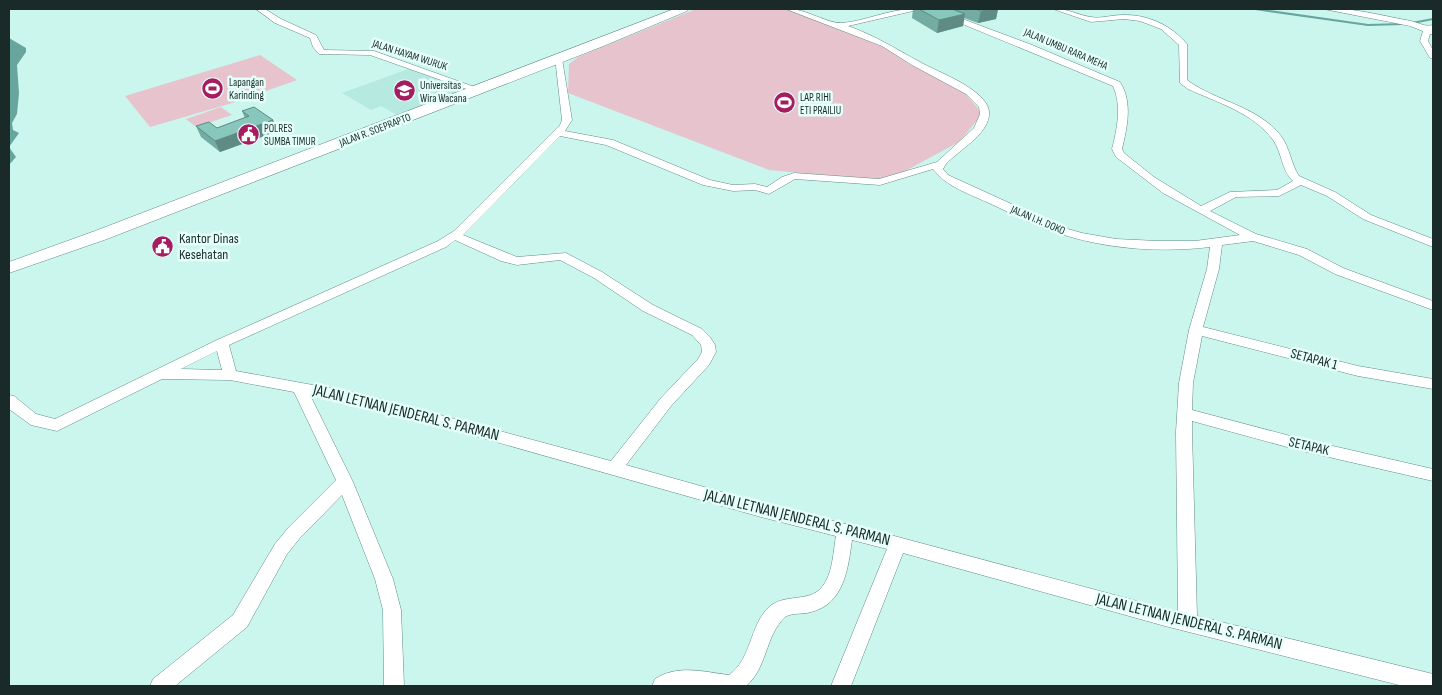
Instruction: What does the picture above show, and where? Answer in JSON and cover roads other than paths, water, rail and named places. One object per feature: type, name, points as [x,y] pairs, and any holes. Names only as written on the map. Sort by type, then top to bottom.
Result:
[{"type":"highway","name":"JALAN R. SOEPRAPTO","points":[[9,268],[110,232],[683,9]]},
{"type":"street","name":"JALAN HAYAM WURUK","points":[[260,9],[278,22],[313,37],[316,48],[322,52],[371,53],[478,90]]},
{"type":"street","points":[[559,133],[609,142],[707,183],[733,188],[755,187],[768,191],[794,176],[880,182],[940,164],[960,147],[982,123],[985,110],[981,104],[952,80],[914,63],[879,42],[790,9]]},
{"type":"street","points":[[837,26],[910,9]]},
{"type":"street","name":"JALAN UMBU RARA MEHA","points":[[930,9],[1029,47],[1116,84],[1120,88],[1122,116],[1122,134],[1117,148],[1120,155],[1141,173],[1201,211],[1254,237]]},
{"type":"street","points":[[1057,9],[1088,20],[1131,17],[1164,27],[1183,44],[1183,81],[1191,87],[1262,123],[1277,138],[1292,174],[1300,181],[1331,194],[1380,223],[1433,243]]},
{"type":"street","points":[[1328,9],[1398,21],[1431,29],[1424,41],[1433,56]]},
{"type":"street","points":[[9,400],[34,422],[58,425],[222,343],[434,248],[455,236],[559,133],[567,120],[558,59]]},
{"type":"street","name":"JALAN I.H. DOKO","points":[[940,164],[939,173],[944,177],[1060,230],[1116,243],[1167,245],[1254,237],[1303,252],[1339,271],[1433,306]]},
{"type":"street","points":[[1201,211],[1234,194],[1279,193],[1300,181]]},
{"type":"street","points":[[455,236],[505,258],[517,261],[562,256],[598,276],[648,308],[697,332],[705,340],[709,352],[704,362],[666,402],[615,468]]},
{"type":"street","points":[[1188,623],[1186,383],[1196,330],[1213,269],[1216,242]]},
{"type":"street","name":"SETAPAK 1","points":[[1196,330],[1358,371],[1433,384]]},
{"type":"street","points":[[222,343],[230,375]]},
{"type":"street","name":"JALAN LETNAN JENDERAL S. PARMAN","points":[[158,374],[230,375],[362,399],[846,532],[898,544],[1188,623],[1433,684]]},
{"type":"street","points":[[298,386],[345,482],[384,579],[392,610],[394,686]]},
{"type":"street","name":"SETAPAK","points":[[1185,414],[1298,444],[1433,475]]},
{"type":"street","points":[[160,686],[240,621],[249,608],[280,549],[345,482]]},
{"type":"street","points":[[662,686],[665,683],[680,679],[731,685],[742,678],[748,671],[765,629],[777,612],[792,605],[813,604],[826,596],[837,576],[846,532]]},
{"type":"street","points":[[841,686],[898,544]]},
{"type":"waterway","points":[[1255,9],[1368,25],[1403,24]]},
{"type":"waterway","points":[[1412,23],[1433,19]]},
{"type":"place","name":"Lapangan Karinding","points":[[213,88]]},
{"type":"place","name":"Universitas Wira Wacana","points":[[404,91]]},
{"type":"place","name":"LAP. RIHI ETI PRAILIU","points":[[784,103]]},
{"type":"place","name":"POLRES SUMBA TIMUR","points":[[248,134]]},
{"type":"place","name":"Kantor Dinas Kesehatan","points":[[163,246]]}]
